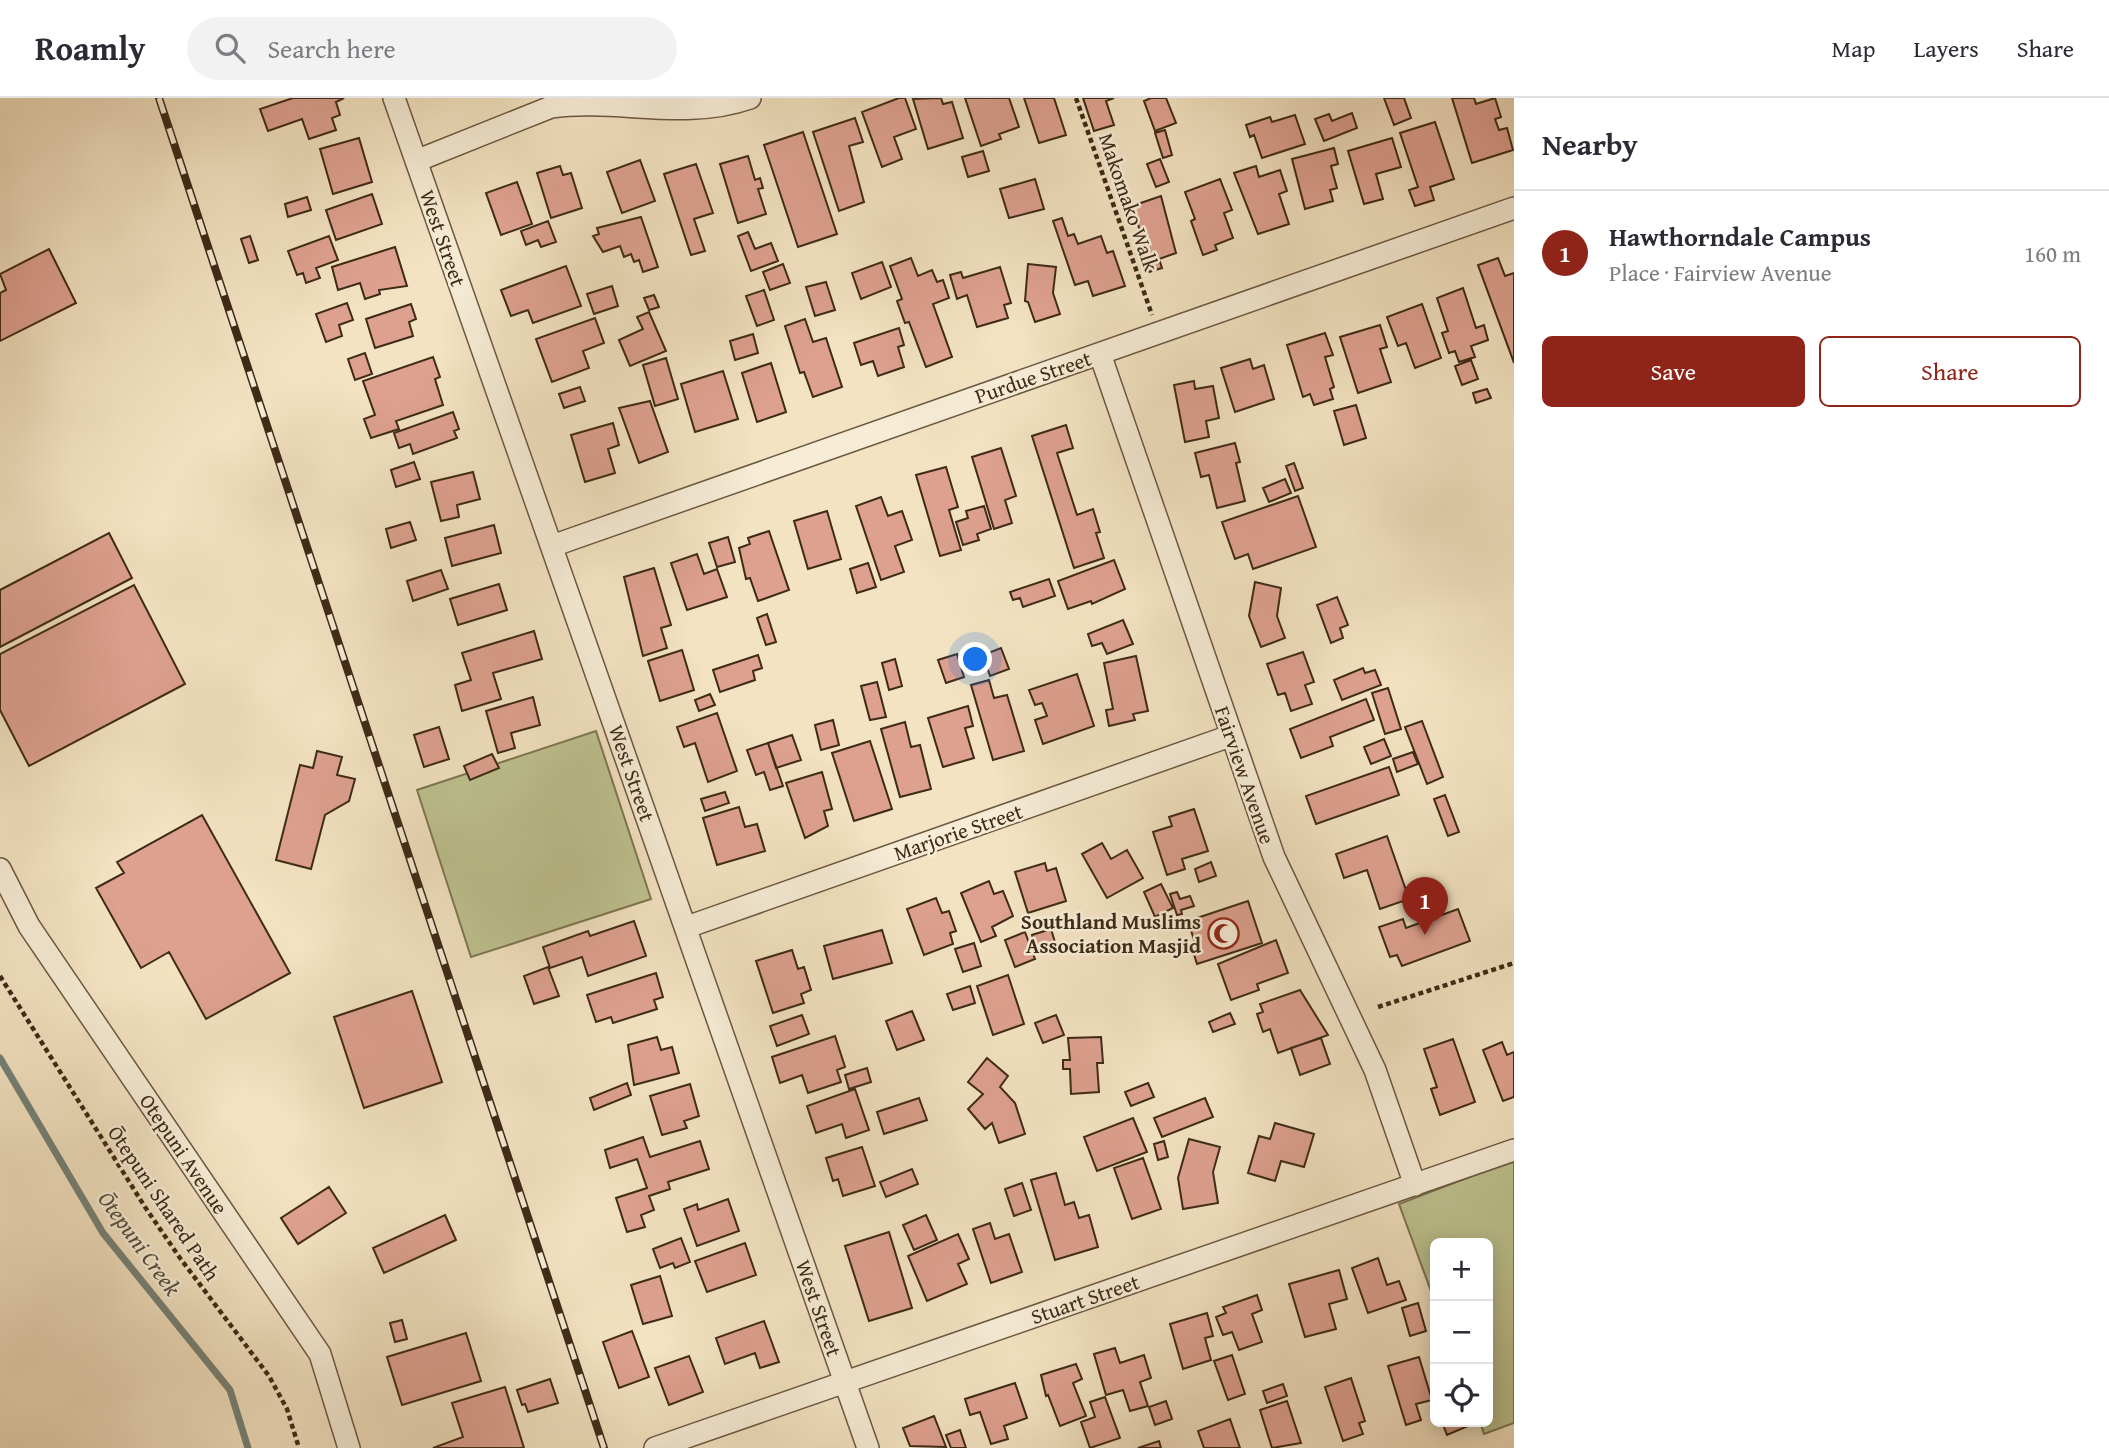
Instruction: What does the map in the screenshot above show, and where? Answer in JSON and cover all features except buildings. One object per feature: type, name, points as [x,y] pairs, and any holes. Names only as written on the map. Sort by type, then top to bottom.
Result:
[{"type":"street","name":"West Street","points":[[394,98],[868,1448]]},
{"type":"street","points":[[416,161],[551,107],[574,102],[697,109],[750,98]]},
{"type":"street","name":"Purdue Street","points":[[552,546],[1514,208]]},
{"type":"street","name":"Fairview Avenue","points":[[1100,354],[1274,857],[1375,1070],[1415,1185]]},
{"type":"street","name":"Marjorie Street","points":[[687,927],[1230,736]]},
{"type":"street","name":"Otepuni Avenue","points":[[0,869],[29,926],[320,1354],[349,1448]]},
{"type":"street","name":"Stuart Street","points":[[655,1448],[1514,1150]]},
{"type":"path","name":"Makomako Walk","points":[[1076,98],[1152,316]]},
{"type":"path","points":[[1378,1007],[1514,963]]},
{"type":"path","name":"Ōtepuni Shared Path","points":[[0,976],[152,1217],[269,1376],[286,1409],[299,1448]]},
{"type":"green space","points":[[596,731],[651,899],[471,957],[417,790]]},
{"type":"green space","points":[[1514,1160],[1514,1423],[1484,1434],[1482,1427],[1493,1427],[1493,1238],[1430,1238],[1430,1288],[1399,1204]]},
{"type":"waterway","name":"Ōtepuni Creek","points":[[0,1058],[103,1233],[230,1390],[248,1448]]},
{"type":"railway","points":[[159,98],[604,1448]]},
{"type":"place","name":"Southland Muslims Association Masjid","points":[[1224,933]]},
{"type":"place","name":"Hawthorndale Campus","points":[[1425,935]]}]
